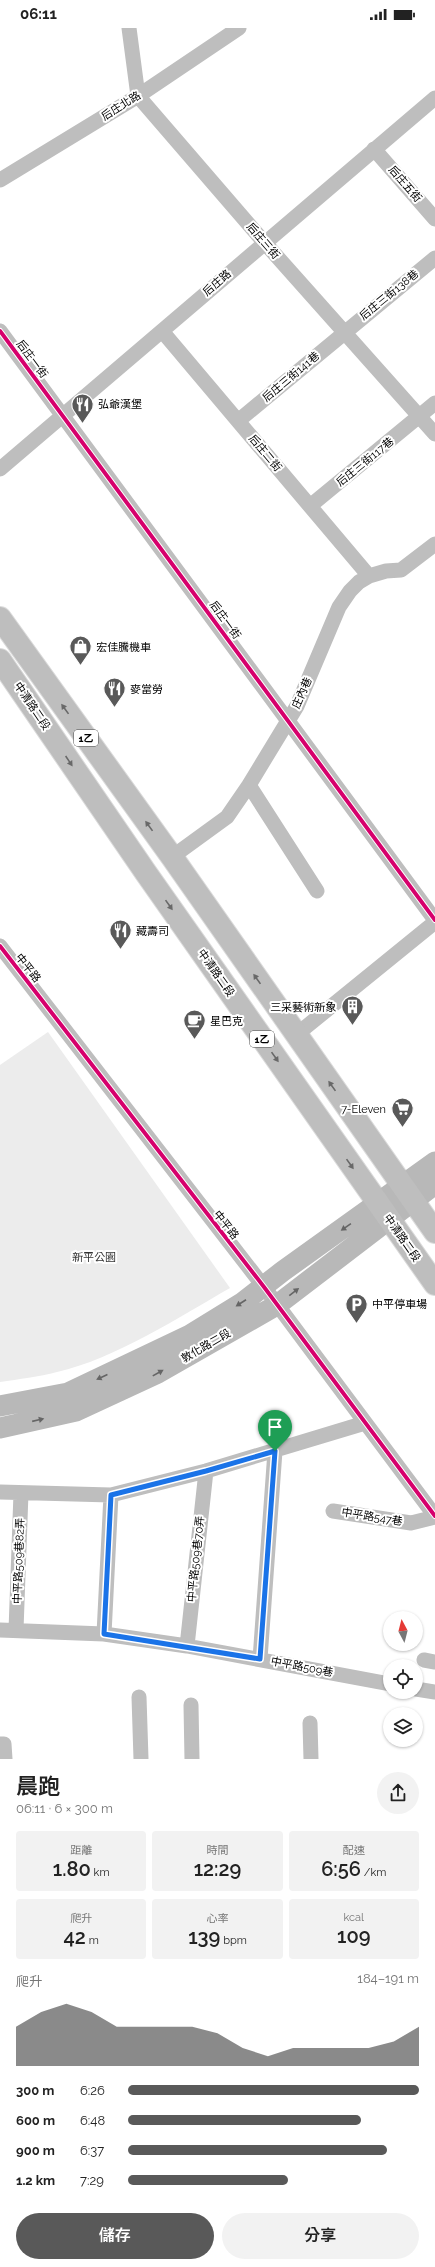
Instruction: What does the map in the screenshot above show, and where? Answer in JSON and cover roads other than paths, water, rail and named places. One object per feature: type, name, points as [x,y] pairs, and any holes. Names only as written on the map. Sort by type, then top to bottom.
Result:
[{"type":"main road","name":"1乙","points":[[0,618],[172,858],[435,1232]]},
{"type":"main road","name":"中清路二段","points":[[0,660],[146,873],[435,1284]]},
{"type":"street","points":[[129,28],[138,96]]},
{"type":"street","name":"后庄北路","points":[[0,180],[138,96],[239,28]]},
{"type":"street","name":"后庄三街","points":[[138,96],[264,242],[435,434]]},
{"type":"street","name":"后庄路","points":[[0,469],[64,416],[264,242],[435,98]]},
{"type":"street","name":"后庄五街","points":[[374,149],[435,219]]},
{"type":"street","name":"后庄三街138巷","points":[[344,333],[435,258]]},
{"type":"street","name":"后庄一街","points":[[0,331],[435,921]]},
{"type":"street","name":"后庄二街","points":[[162,331],[369,576]]},
{"type":"street","name":"后庄三街141巷","points":[[238,422],[344,333]]},
{"type":"street","name":"后庄三街117巷","points":[[310,506],[435,404]]},
{"type":"street","name":"庄內巷","points":[[172,858],[226,817],[249,785],[289,721],[322,650],[339,607],[354,586],[369,576],[386,571],[402,570],[435,544]]},
{"type":"street","points":[[249,785],[318,891]]},
{"type":"street","points":[[296,1035],[435,921]]},
{"type":"street","name":"中平路","points":[[0,946],[264,1287],[435,1517]]},
{"type":"street","points":[[384,1211],[408,1193],[435,1162]]},
{"type":"street","points":[[408,1193],[435,1184]]},
{"type":"street","name":"敦化路二段","points":[[0,1406],[68,1393],[190,1335],[384,1211]]},
{"type":"street","name":"敦化路二段","points":[[0,1428],[76,1411],[135,1385],[277,1305],[384,1211]]},
{"type":"street","points":[[0,1492],[111,1495],[206,1471],[365,1423]]},
{"type":"street","points":[[260,1659],[275,1451]]},
{"type":"street","name":"中平路509巷70弄","points":[[187,1646],[206,1471]]},
{"type":"street","name":"中平路509巷82弄","points":[[16,1630],[21,1493]]},
{"type":"street","points":[[104,1634],[111,1495]]},
{"type":"street","name":"中平路547巷","points":[[333,1511],[411,1523],[435,1517]]},
{"type":"street","name":"中平路509巷","points":[[0,1630],[104,1634],[187,1646],[383,1683]]},
{"type":"street","points":[[423,1690],[435,1692]]},
{"type":"street","points":[[139,1697],[140,1759]]},
{"type":"street","points":[[191,1705],[192,1759]]},
{"type":"street","points":[[310,1723],[311,1759]]},
{"type":"street","points":[[0,1744],[4,1744],[5,1759]]},
{"type":"place","name":"弘爺漢堡","points":[[83,424]]},
{"type":"place","name":"宏佳騰機車","points":[[80,666]]},
{"type":"place","name":"麥當勞","points":[[115,708]]},
{"type":"place","name":"藏壽司","points":[[121,950]]},
{"type":"place","name":"三采藝術新象","points":[[352,1026]]},
{"type":"place","name":"星巴克","points":[[195,1040]]},
{"type":"place","name":"7-Eleven","points":[[402,1128]]},
{"type":"place","name":"中平停車場","points":[[356,1324]]},
{"type":"park label","name":"新平公園","points":[[94,1257]]}]
